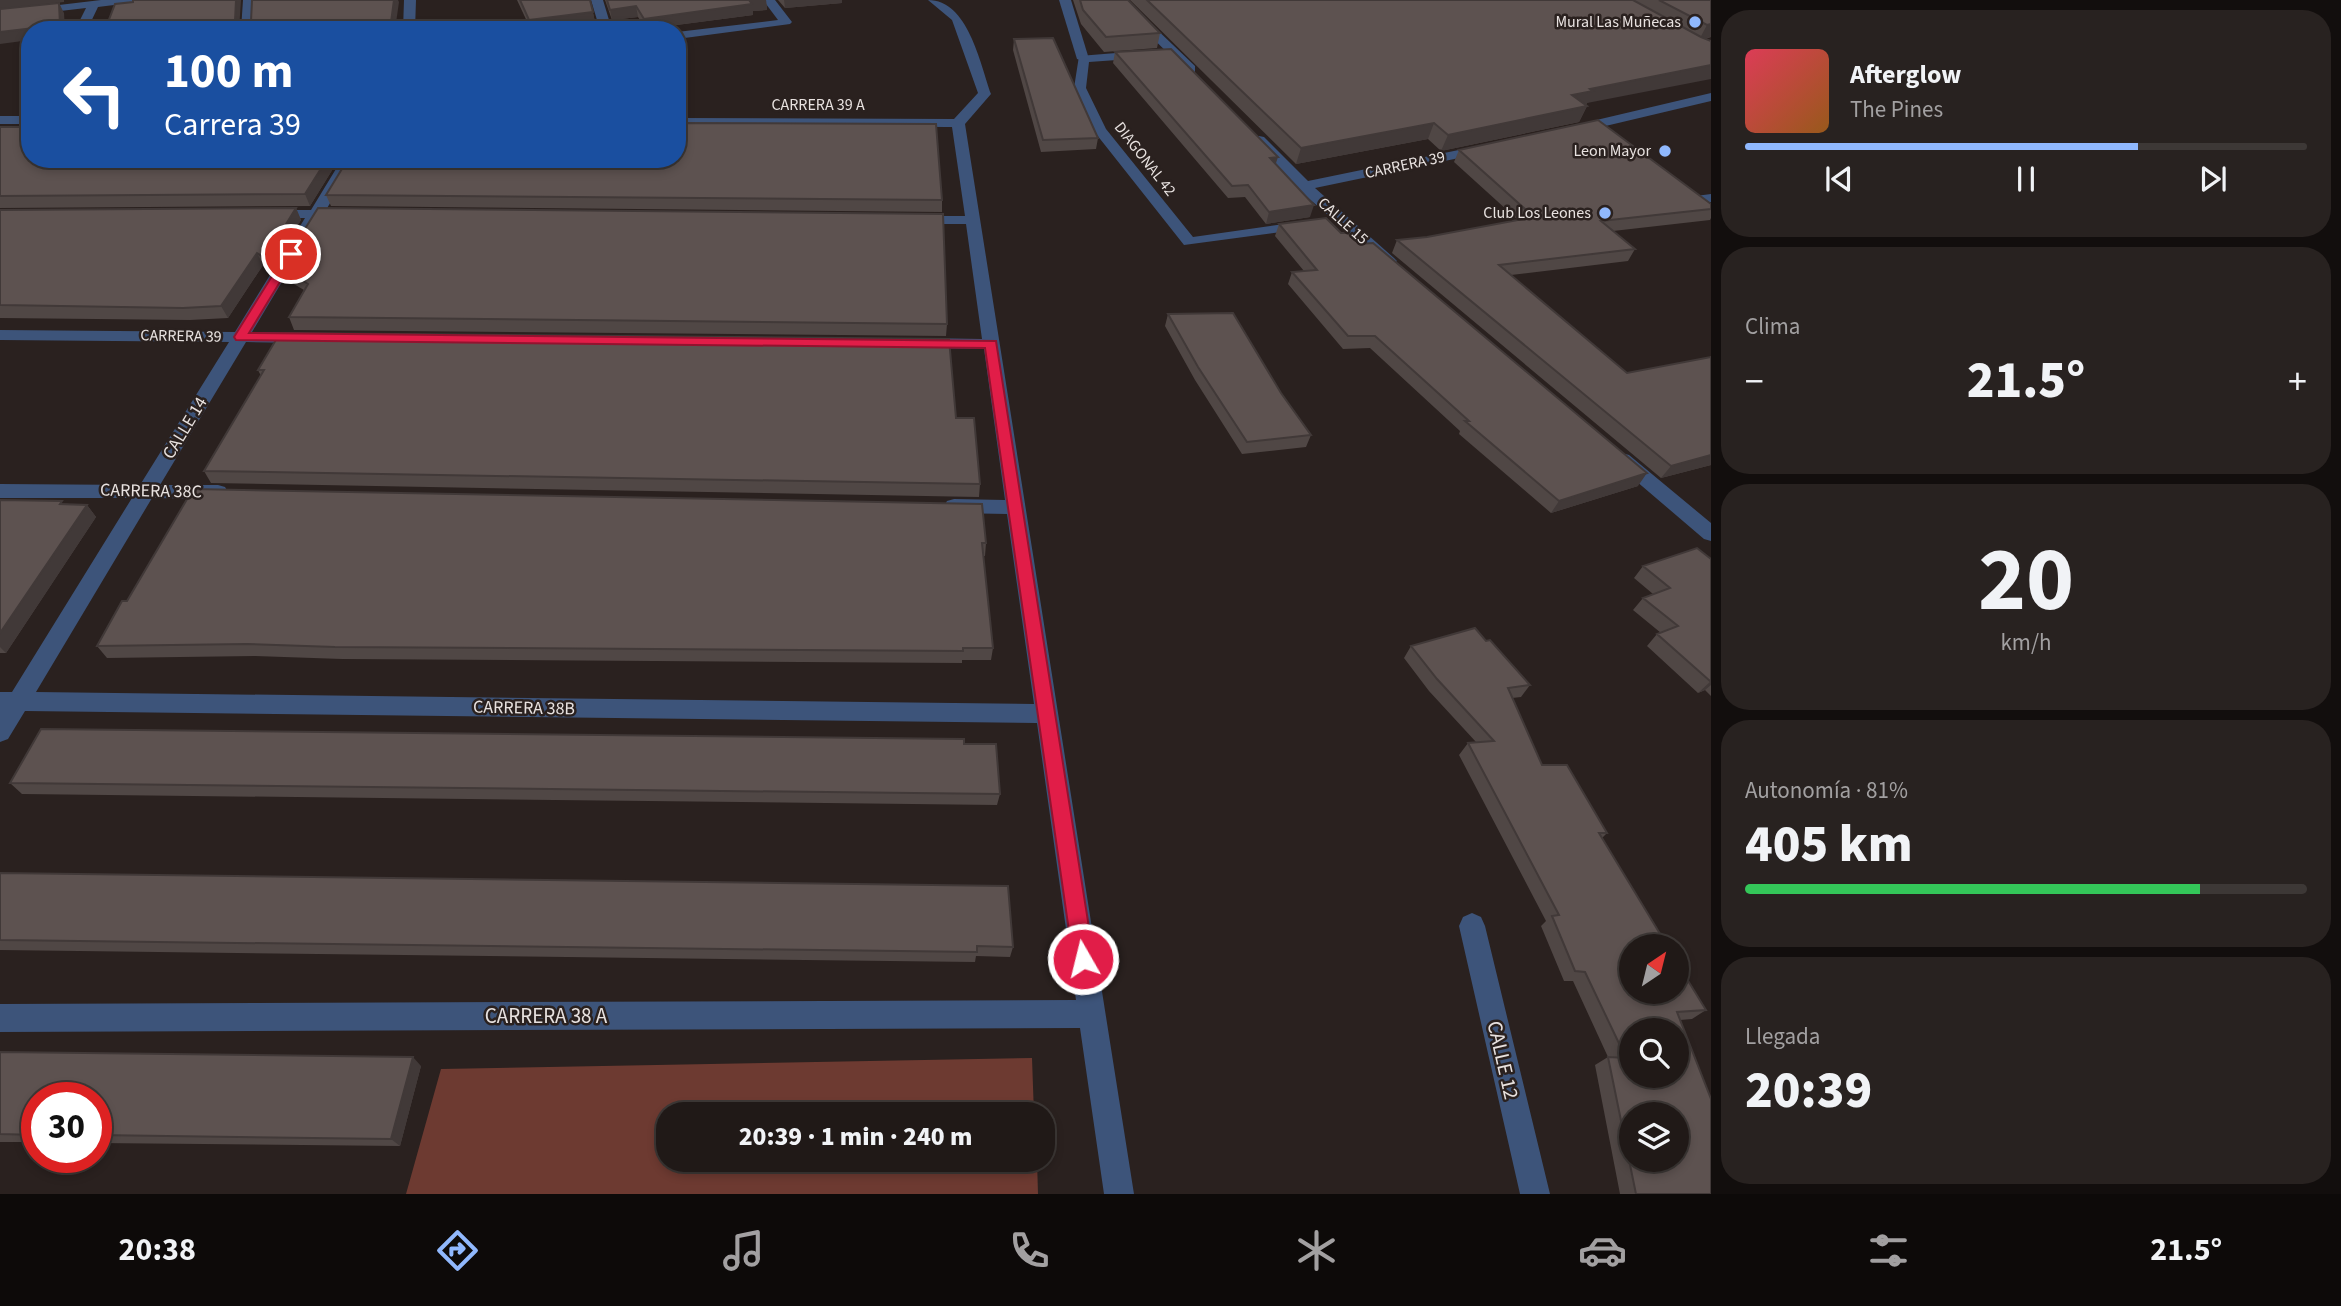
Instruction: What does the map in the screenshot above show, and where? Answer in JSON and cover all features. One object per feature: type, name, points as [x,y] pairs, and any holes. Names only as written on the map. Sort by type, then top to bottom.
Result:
[{"type":"street","points":[[0,15],[130,0]]},
{"type":"street","points":[[248,21],[249,0]]},
{"type":"street","points":[[409,21],[410,0]]},
{"type":"street","points":[[597,0],[603,21]]},
{"type":"street","points":[[686,35],[786,22],[769,0]]},
{"type":"street","points":[[934,0],[957,18],[985,94],[958,123],[1119,1194]]},
{"type":"street","points":[[1065,0],[1083,59],[1162,53]]},
{"type":"street","points":[[1120,0],[1162,53],[1202,81]]},
{"type":"street","points":[[86,21],[94,4]]},
{"type":"street","name":"DIAGONAL 42","points":[[1083,59],[1080,88],[1100,130],[1189,242],[1340,220]]},
{"type":"street","points":[[1564,132],[1711,97]]},
{"type":"street","points":[[0,120],[21,120]]},
{"type":"street","name":"CARRERA 39 A","points":[[686,122],[958,123]]},
{"type":"street","name":"CALLE 15","points":[[1248,129],[1340,220],[1404,274]]},
{"type":"street","name":"CARRERA 39","points":[[1304,186],[1499,146]]},
{"type":"street","name":"CALLE 14","points":[[0,732],[9,701],[146,491],[344,168]]},
{"type":"street","points":[[1693,200],[1711,198]]},
{"type":"street","points":[[261,214],[358,214]]},
{"type":"street","points":[[903,220],[973,220]]},
{"type":"street","name":"CARRERA 39","points":[[0,335],[324,338]]},
{"type":"street","points":[[908,343],[991,344]]},
{"type":"street","points":[[1614,452],[1711,534]]},
{"type":"street","name":"CARRERA 38C","points":[[0,491],[243,493]]},
{"type":"street","points":[[933,506],[1016,507]]},
{"type":"street","points":[[1688,515],[1711,509]]},
{"type":"street","name":"CARRERA 38B","points":[[9,701],[1047,714]]},
{"type":"street","name":"CALLE 12","points":[[1472,926],[1535,1194]]},
{"type":"street","name":"CARRERA 38 A","points":[[0,1018],[1091,1014]]},
{"type":"shaded area","points":[[1032,1058],[1034,1102],[656,1102],[656,1172],[1037,1172],[1038,1194],[406,1194],[441,1069]]},
{"type":"building","points":[[236,0],[235,21],[108,21],[115,4]]},
{"type":"building","points":[[252,0],[394,0],[391,21],[251,21]]},
{"type":"building","points":[[520,0],[590,0],[593,12],[529,20]]},
{"type":"building","points":[[607,0],[749,0],[752,4],[644,19],[636,6],[610,10]]},
{"type":"building","points":[[1080,0],[1128,0],[1160,33],[1106,37],[1083,10]]},
{"type":"building","points":[[1147,0],[1633,0],[1711,41],[1711,65],[1590,89],[1593,91],[1572,95],[1587,106],[1448,135],[1434,123],[1301,148]]},
{"type":"building","points":[[1659,0],[1711,0],[1711,24],[1707,25]]},
{"type":"building","points":[[59,3],[60,21],[21,21],[21,30],[0,32],[0,9]]},
{"type":"building","points":[[1053,38],[1098,138],[1043,140],[1014,39]]},
{"type":"building","points":[[1171,49],[1278,157],[1270,158],[1314,205],[1269,212],[1248,185],[1232,186],[1115,52]]},
{"type":"building","points":[[1598,120],[1711,204],[1711,209],[1601,221],[1635,249],[1499,265],[1627,373],[1711,357],[1711,455],[1671,466],[1397,240],[1534,217],[1459,150]]},
{"type":"building","points":[[686,123],[936,124],[942,200],[326,195],[342,168],[686,168]]},
{"type":"building","points":[[0,127],[21,127],[21,168],[321,168],[305,194],[0,196]]},
{"type":"building","points":[[296,208],[265,258],[257,253],[221,306],[183,308],[0,305],[0,210]]},
{"type":"building","points":[[318,208],[943,214],[947,324],[289,317],[308,284],[281,267]]},
{"type":"building","points":[[1326,218],[1341,233],[1348,233],[1359,244],[1373,243],[1647,473],[1559,501],[1465,421],[1469,421],[1375,336],[1348,336],[1292,272],[1317,270],[1279,224]]},
{"type":"building","points":[[1233,313],[1281,393],[1311,435],[1247,442],[1198,367],[1168,314]]},
{"type":"building","points":[[280,333],[949,339],[956,418],[974,418],[980,484],[204,471],[264,370],[258,370]]},
{"type":"building","points":[[193,489],[982,504],[986,543],[982,543],[993,648],[963,648],[963,651],[335,647],[247,644],[97,646],[122,601],[127,601]]},
{"type":"building","points":[[0,500],[62,501],[60,504],[87,505],[0,633]]},
{"type":"building","points":[[1697,548],[1711,559],[1711,681],[1657,634],[1678,626],[1643,598],[1670,588],[1643,566]]},
{"type":"building","points":[[1475,628],[1486,641],[1490,640],[1530,685],[1508,688],[1542,765],[1567,765],[1607,833],[1599,833],[1660,934],[1619,934],[1619,1004],[1689,1004],[1689,982],[1706,1010],[1677,1012],[1679,1018],[1619,1018],[1619,1043],[1585,972],[1575,971],[1552,916],[1559,915],[1468,743],[1494,741],[1437,679],[1411,646]]},
{"type":"building","points":[[41,729],[964,739],[964,744],[996,744],[1000,794],[10,783]]},
{"type":"building","points":[[0,873],[1008,886],[1013,947],[977,946],[977,952],[0,940]]},
{"type":"building","points":[[1689,1043],[1711,1099],[1711,1194],[1636,1194],[1632,1172],[1689,1172],[1689,1102],[1619,1102],[1619,1111],[1608,1057],[1619,1058],[1619,1088],[1689,1088]]},
{"type":"building","points":[[0,1052],[413,1057],[391,1139],[112,1135],[112,1082],[21,1082],[21,1135],[0,1134]]},
{"type":"place","name":"Mural Las Muñecas","points":[[1695,22]]},
{"type":"place","name":"Leon Mayor","points":[[1665,151]]},
{"type":"place","name":"Club Los Leones","points":[[1605,213]]},
{"type":"route","points":[[291,254],[241,337],[991,344],[1083,959]]}]
